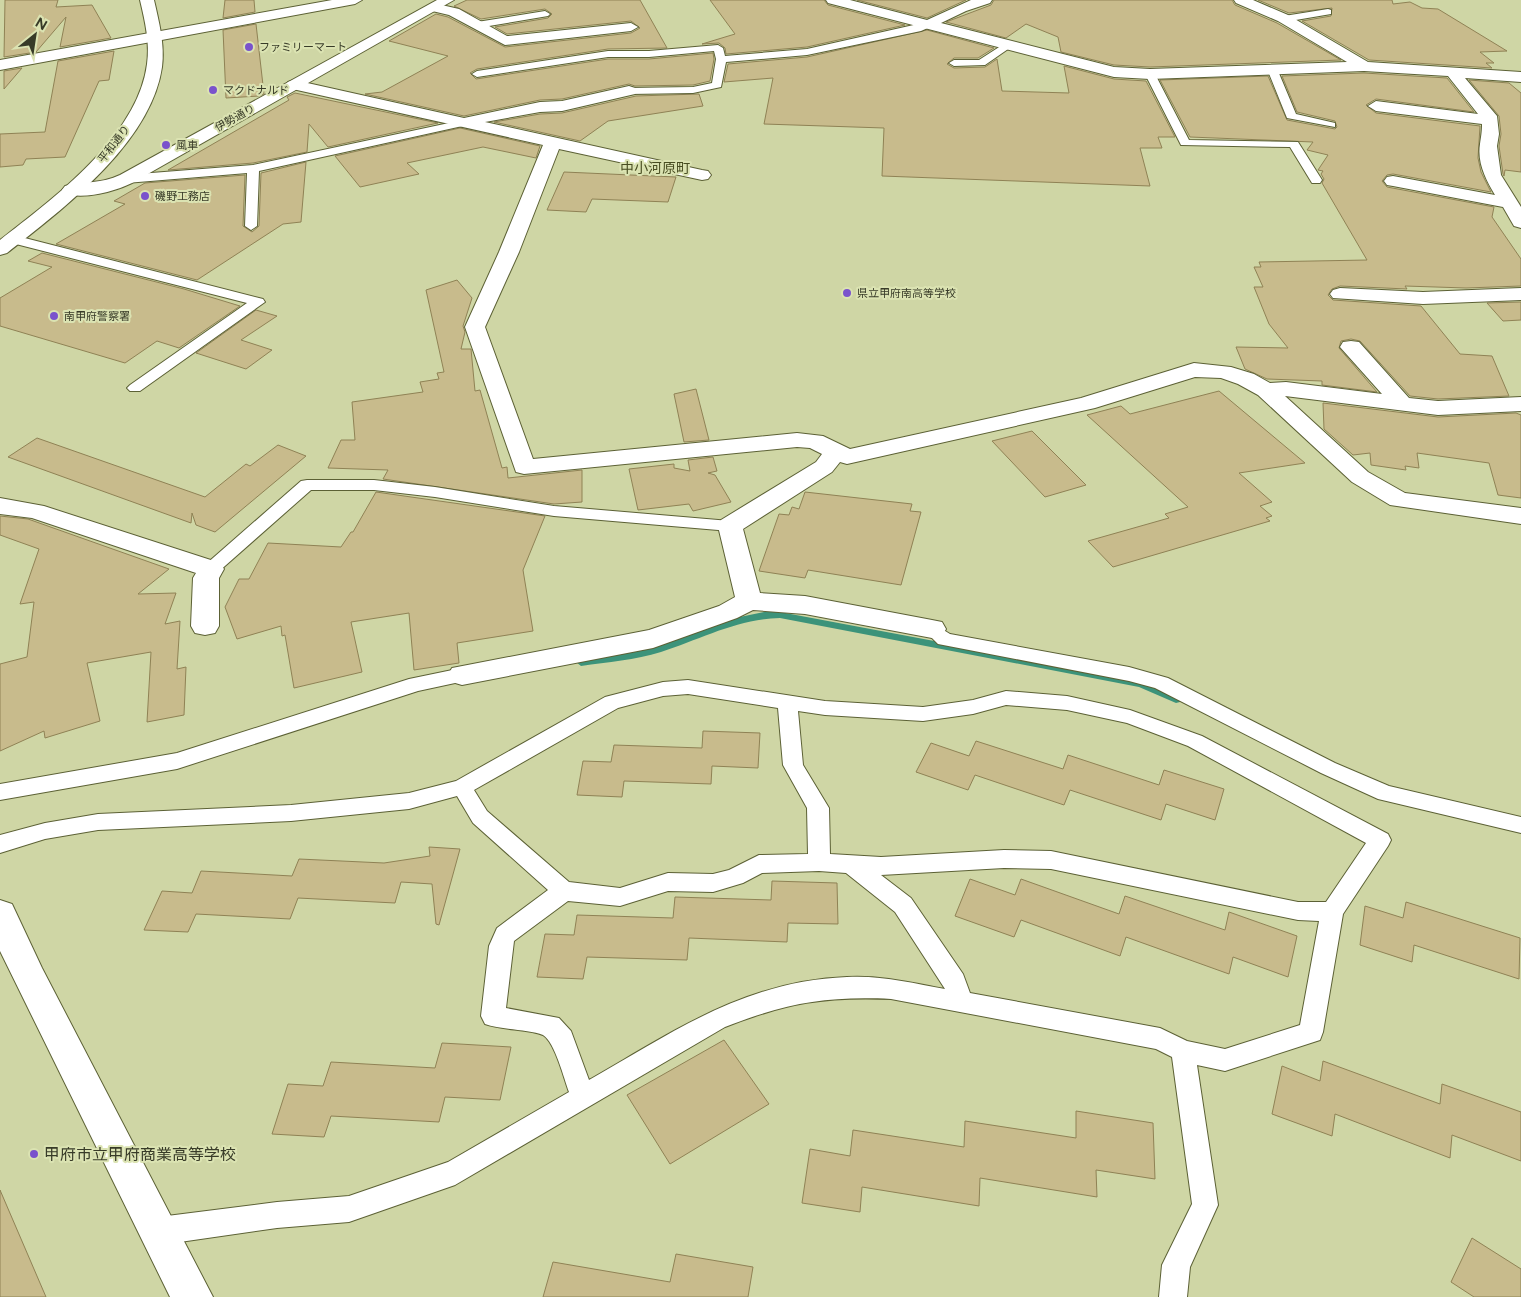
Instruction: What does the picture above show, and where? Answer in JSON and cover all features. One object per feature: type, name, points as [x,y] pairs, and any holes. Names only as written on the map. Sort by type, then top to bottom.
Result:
[{"type":"main road","name":"平和通り","points":[[6,244],[71,190],[97,165],[126,131],[146,96],[153,74],[156,37],[147,0]]},
{"type":"main road","points":[[0,65],[355,0]]},
{"type":"main road","points":[[833,0],[1114,72],[1150,74],[1364,66],[1521,76]]},
{"type":"main road","points":[[927,25],[961,8],[985,0]]},
{"type":"main road","points":[[1241,0],[1284,19],[1364,66]]},
{"type":"main road","points":[[440,4],[505,41],[631,27]]},
{"type":"main road","name":"伊勢通り","points":[[71,190],[110,187],[126,179],[440,4]]},
{"type":"main road","points":[[1452,72],[1489,116],[1491,134],[1488,146],[1492,175],[1521,222]]},
{"type":"main road","points":[[294,85],[702,175]]},
{"type":"main road","points":[[463,123],[474,119],[540,107],[562,106],[629,91]]},
{"type":"main road","points":[[1376,106],[1489,120]]},
{"type":"main road","points":[[553,142],[510,252],[474,327],[524,467],[797,440],[815,441],[847,456],[1087,403],[1194,370],[1230,374],[1246,378],[1266,390],[1360,477],[1399,500],[1521,516]]},
{"type":"main road","points":[[1393,181],[1509,203]]},
{"type":"main road","points":[[1340,294],[1423,298],[1521,294]]},
{"type":"main road","points":[[1351,347],[1401,402]]},
{"type":"main road","points":[[1266,390],[1286,389],[1438,408],[1521,404]]},
{"type":"main road","points":[[749,601],[730,526],[824,467],[831,458]]},
{"type":"main road","points":[[0,506],[35,511],[211,568],[206,578],[205,626]]},
{"type":"main road","points":[[462,675],[653,639],[728,612],[749,601],[805,605],[932,629]]},
{"type":"main road","points":[[0,914],[192,1297]]},
{"type":"lane","points":[[1284,19],[1328,12]]},
{"type":"lane","points":[[477,25],[545,14]]},
{"type":"lane","points":[[721,59],[807,52],[908,31],[927,25]]},
{"type":"lane","points":[[954,63],[981,63],[1007,45]]},
{"type":"lane","points":[[477,74],[608,54],[649,54],[718,48],[721,59],[717,85],[693,90],[629,91]]},
{"type":"lane","points":[[1273,70],[1291,116],[1331,125]]},
{"type":"lane","points":[[1150,74],[1185,143],[1294,144],[1316,180]]},
{"type":"lane","points":[[126,179],[253,169],[368,142],[463,123]]},
{"type":"lane","points":[[251,226],[253,169]]},
{"type":"lane","points":[[6,244],[258,302],[135,388]]},
{"type":"lane","points":[[211,568],[307,485],[374,485],[435,492],[554,511],[730,526]]},
{"type":"lane","points":[[932,629],[945,638],[1129,674],[1161,683],[1328,768],[1385,793],[1521,825]]},
{"type":"lane","points":[[0,792],[176,761],[416,684],[462,675]]},
{"type":"lane","points":[[0,844],[45,831],[98,822],[291,813],[409,801],[462,787],[612,702],[663,688],[688,687],[825,708],[923,714],[973,707],[1006,698],[1067,703],[1130,717],[1187,738],[1380,840],[1332,912],[1311,1032],[1225,1060],[1183,1051],[1160,1039],[892,989],[848,987],[765,1000],[717,1019],[455,1172],[349,1209],[277,1215],[158,1231]]},
{"type":"lane","points":[[787,702],[793,764],[818,808],[819,862]]},
{"type":"lane","points":[[462,787],[480,817],[564,891],[620,897],[668,882],[713,883],[735,877],[758,864],[819,862],[881,866],[1004,858],[1051,860],[1298,911],[1332,912]]},
{"type":"lane","points":[[851,864],[902,905],[955,982],[961,1002]]},
{"type":"lane","points":[[564,891],[505,935],[500,946],[493,1016],[550,1026],[562,1039],[583,1097]]},
{"type":"lane","points":[[1173,1297],[1176,1265],[1205,1205],[1183,1051]]},
{"type":"building","points":[[5,0],[58,0],[56,7],[92,5],[111,38],[60,47],[66,17],[36,52],[4,57]]},
{"type":"building","points":[[225,0],[254,0],[255,12],[223,18]]},
{"type":"building","points":[[467,0],[640,0],[667,48],[608,49],[477,69],[470,73],[476,79],[608,59],[649,59],[713,53],[714,59],[710,81],[693,85],[635,86],[629,84],[562,99],[540,100],[464,116],[365,94],[382,92],[448,56],[389,41],[436,14],[448,17],[505,47],[631,33],[640,28],[631,21],[507,34],[495,27],[548,18],[552,14],[545,9],[481,19],[454,6]]},
{"type":"building","points":[[710,0],[824,0],[828,5],[905,25],[807,47],[726,54],[725,48],[719,43],[702,44],[735,34]]},
{"type":"building","points":[[857,0],[966,0],[927,18]]},
{"type":"building","points":[[994,0],[1232,0],[1235,5],[1277,23],[1341,60],[1150,67],[1114,65],[1061,52],[1058,37],[1026,24],[1006,38],[946,22],[991,5]]},
{"type":"building","points":[[1258,0],[1392,0],[1393,4],[1410,2],[1422,8],[1438,9],[1507,51],[1480,52],[1494,63],[1486,63],[1492,68],[1369,60],[1302,21],[1331,16],[1332,8],[1289,13]]},
{"type":"building","points":[[256,24],[264,94],[226,98],[223,30]]},
{"type":"building","points":[[927,30],[994,48],[978,58],[954,58],[947,64],[954,68],[985,67],[997,59],[1002,91],[1069,93],[1064,66],[1114,79],[1146,81],[1175,137],[1158,137],[1162,148],[1140,148],[1150,186],[882,176],[884,128],[764,124],[773,78],[724,82],[728,64],[807,57]]},
{"type":"building","points":[[114,51],[109,80],[99,81],[65,157],[26,159],[23,165],[0,167],[0,134],[45,132],[58,61]]},
{"type":"building","points":[[22,68],[4,89],[4,71]]},
{"type":"building","points":[[1364,73],[1447,78],[1474,112],[1376,99],[1366,105],[1376,113],[1480,126],[1478,158],[1481,172],[1491,192],[1393,174],[1387,175],[1382,181],[1387,187],[1494,207],[1492,217],[1521,259],[1521,286],[1466,288],[1405,286],[1407,289],[1340,286],[1332,289],[1328,295],[1333,300],[1421,306],[1460,354],[1492,356],[1509,396],[1438,399],[1410,396],[1360,341],[1351,339],[1341,341],[1339,348],[1377,392],[1322,385],[1322,381],[1267,379],[1245,369],[1236,347],[1288,348],[1269,324],[1254,287],[1263,287],[1254,267],[1261,267],[1259,262],[1367,260],[1322,183],[1324,179],[1321,174],[1323,171],[1318,170],[1328,155],[1307,150],[1313,142],[1190,137],[1160,80],[1268,76],[1287,120],[1335,129],[1337,127],[1335,121],[1297,112],[1282,76]]},
{"type":"building","points":[[1469,80],[1509,83],[1521,93],[1521,172],[1505,170],[1504,176],[1499,146],[1501,134],[1499,116]]},
{"type":"building","points":[[295,93],[438,123],[328,147],[309,124],[307,152],[253,163],[168,170],[289,100],[287,97]]},
{"type":"building","points":[[699,94],[703,106],[608,121],[580,141],[494,122],[540,114],[562,113],[636,96]]},
{"type":"building","points":[[460,128],[540,146],[536,158],[483,147],[407,163],[419,174],[360,187],[335,156]]},
{"type":"building","points":[[306,162],[301,222],[283,224],[197,280],[56,244],[125,204],[114,201],[145,183],[245,175],[243,226],[252,232],[259,226],[261,173]]},
{"type":"building","points":[[564,172],[676,177],[668,202],[592,199],[586,212],[547,210]]},
{"type":"building","points":[[42,253],[184,289],[240,306],[179,348],[157,341],[125,363],[0,326],[0,298],[52,267],[28,261]]},
{"type":"building","points":[[457,280],[472,298],[463,326],[465,332],[461,349],[471,349],[475,391],[480,390],[502,468],[507,467],[508,478],[582,470],[582,502],[554,504],[383,479],[388,470],[328,468],[341,440],[355,440],[352,402],[423,392],[420,382],[439,379],[437,373],[444,372],[426,290]]},
{"type":"building","points":[[1521,302],[1521,320],[1503,321],[1487,303]]},
{"type":"building","points":[[256,310],[277,316],[241,340],[272,350],[246,369],[196,353]]},
{"type":"building","points":[[696,389],[709,440],[684,442],[674,394]]},
{"type":"building","points":[[1219,391],[1305,463],[1239,473],[1272,502],[1260,506],[1272,516],[1266,518],[1270,521],[1113,567],[1088,541],[1169,518],[1165,514],[1188,507],[1087,415],[1121,406],[1130,414]]},
{"type":"building","points":[[1323,403],[1438,417],[1516,413],[1521,415],[1521,498],[1498,495],[1489,463],[1417,453],[1419,468],[1405,466],[1406,470],[1371,465],[1370,453],[1353,455],[1324,429]]},
{"type":"building","points":[[1032,431],[1086,485],[1045,497],[992,441]]},
{"type":"building","points":[[37,438],[205,497],[246,464],[250,466],[278,445],[306,456],[215,532],[196,525],[192,513],[191,523],[8,457]]},
{"type":"building","points":[[713,457],[717,471],[708,473],[715,475],[731,502],[693,511],[689,504],[638,510],[629,469],[674,464],[674,468],[690,471],[688,460]]},
{"type":"building","points":[[376,492],[545,516],[523,570],[533,631],[457,643],[459,663],[414,670],[409,613],[351,622],[362,672],[294,688],[285,635],[282,636],[281,626],[237,639],[225,607],[239,579],[249,579],[268,543],[341,547],[351,532],[353,532]]},
{"type":"building","points":[[805,492],[912,504],[910,511],[921,512],[901,585],[808,570],[805,578],[759,571],[779,514],[789,515],[792,507],[799,509]]},
{"type":"building","points":[[0,516],[28,519],[169,569],[138,594],[176,593],[165,624],[180,621],[177,669],[186,667],[184,715],[147,722],[151,652],[87,663],[100,721],[45,738],[44,731],[0,751],[0,664],[27,657],[34,602],[20,604],[39,549],[0,535]]},
{"type":"building","points":[[703,731],[760,733],[758,768],[712,766],[711,784],[624,781],[622,797],[577,795],[583,761],[611,762],[614,745],[702,748]]},
{"type":"building","points":[[976,741],[1063,769],[1068,755],[1159,785],[1164,770],[1224,789],[1215,820],[1166,804],[1161,820],[1070,790],[1064,805],[975,775],[968,790],[916,772],[931,743],[969,756]]},
{"type":"building","points":[[429,847],[460,849],[439,925],[436,924],[432,884],[401,882],[395,903],[298,898],[290,919],[196,914],[188,932],[144,930],[162,891],[192,893],[201,871],[292,876],[299,859],[384,863],[430,856]]},
{"type":"building","points":[[970,879],[1015,895],[1021,879],[1119,914],[1125,896],[1225,930],[1229,912],[1297,936],[1288,977],[1233,957],[1229,974],[1126,937],[1120,956],[1021,920],[1014,937],[955,916]]},
{"type":"building","points":[[772,881],[837,883],[838,924],[788,923],[787,942],[689,938],[687,960],[587,957],[583,979],[537,977],[545,934],[574,935],[577,915],[673,918],[675,897],[771,900]]},
{"type":"building","points":[[1406,902],[1520,938],[1519,979],[1414,945],[1412,962],[1360,945],[1365,906],[1403,918]]},
{"type":"building","points":[[724,1040],[769,1104],[670,1164],[627,1095]]},
{"type":"building","points":[[442,1043],[511,1047],[500,1100],[445,1097],[439,1122],[331,1116],[324,1137],[272,1134],[288,1084],[323,1086],[331,1062],[435,1068]]},
{"type":"building","points":[[1323,1061],[1440,1104],[1442,1084],[1521,1112],[1521,1161],[1452,1135],[1450,1158],[1335,1114],[1332,1136],[1272,1114],[1282,1066],[1320,1081]]},
{"type":"building","points":[[1076,1111],[1153,1123],[1155,1179],[1096,1170],[1097,1197],[980,1178],[979,1206],[862,1187],[860,1212],[802,1203],[810,1149],[850,1156],[853,1130],[964,1147],[965,1121],[1076,1138]]},
{"type":"building","points":[[0,1190],[46,1297],[0,1297]]},
{"type":"building","points":[[1472,1238],[1521,1269],[1521,1297],[1474,1297],[1451,1282]]},
{"type":"building","points":[[676,1254],[753,1267],[748,1297],[543,1297],[553,1262],[670,1282]]},
{"type":"waterway","points":[[581,662],[658,649],[733,622],[764,615],[780,615],[1141,684],[1176,699]]},
{"type":"place","name":"ファミリーマート","points":[[249,47]]},
{"type":"place","name":"マクドナルド","points":[[213,90]]},
{"type":"place","name":"風車","points":[[166,145]]},
{"type":"place","name":"磯野工務店","points":[[145,196]]},
{"type":"place","name":"県立甲府南高等学校","points":[[847,293]]},
{"type":"place","name":"南甲府警察署","points":[[54,316]]},
{"type":"place","name":"甲府市立甲府商業高等学校","points":[[34,1154]]},
{"type":"district","name":"中小河原町","points":[[655,168]]}]
